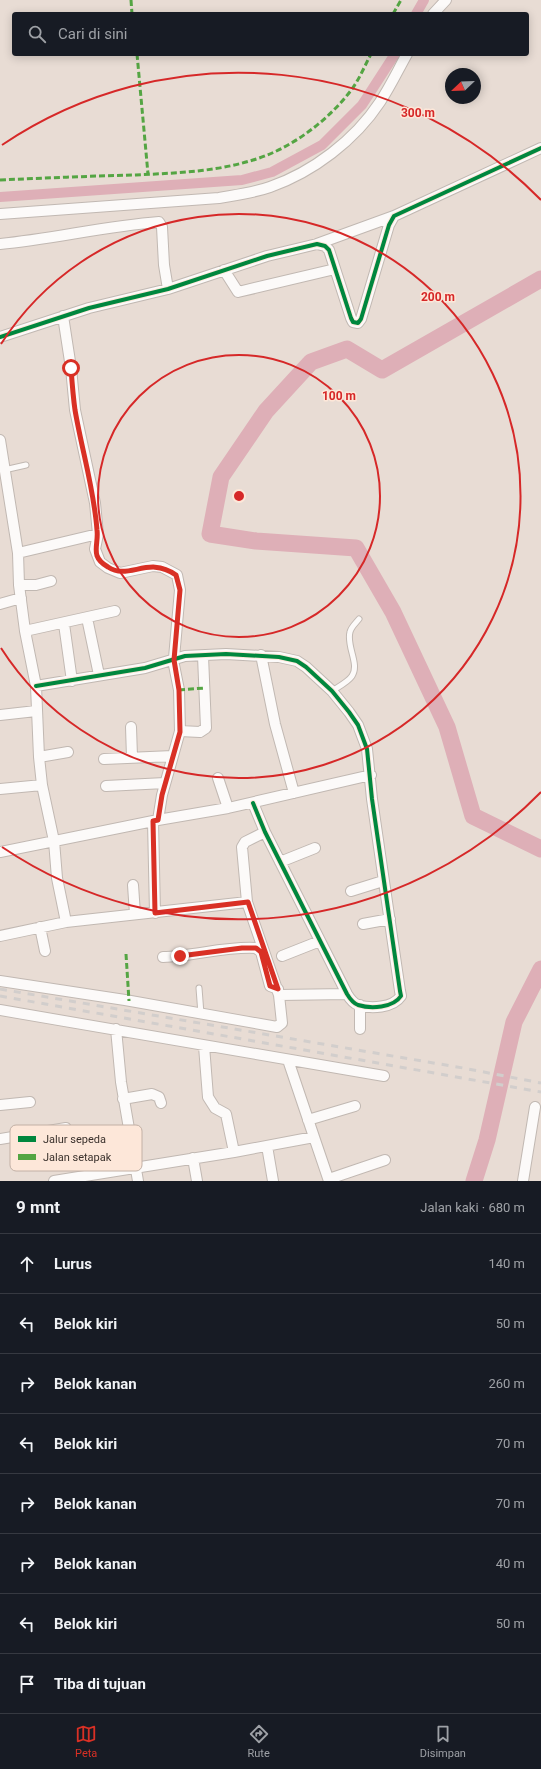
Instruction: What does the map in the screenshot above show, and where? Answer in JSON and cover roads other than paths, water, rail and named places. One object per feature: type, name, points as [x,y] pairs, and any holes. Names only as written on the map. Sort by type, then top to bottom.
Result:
[{"type":"street","points":[[435,12],[446,0]]},
{"type":"street","points":[[0,214],[218,198],[252,192],[283,182],[318,162],[354,133],[379,103],[406,56]]},
{"type":"street","points":[[0,337],[63,316],[168,289],[267,256],[317,244],[394,216],[541,148]]},
{"type":"street","points":[[317,244],[326,246],[329,250],[351,318],[353,322],[358,323],[383,248],[389,225],[394,216]]},
{"type":"street","points":[[0,244],[26,242],[74,232],[158,222],[162,227],[164,266],[168,289]]},
{"type":"street","points":[[224,270],[238,292],[335,269]]},
{"type":"street","points":[[63,316],[71,368],[75,410],[95,503],[98,534],[95,548],[100,562],[108,568],[120,573],[153,566],[162,567],[176,575],[180,597],[174,659],[179,690],[180,732],[155,820],[155,913]]},
{"type":"street","points":[[0,440],[18,553],[19,585],[25,631],[36,686],[36,711],[42,785],[54,841],[57,878],[66,922]]},
{"type":"street","points":[[18,553],[98,534]]},
{"type":"street","points":[[19,585],[36,585],[51,581]]},
{"type":"street","points":[[0,604],[21,598]]},
{"type":"street","points":[[25,631],[64,624],[115,611]]},
{"type":"street","points":[[87,618],[100,676]]},
{"type":"street","points":[[64,624],[72,681]]},
{"type":"street","points":[[180,732],[200,732],[206,728],[203,656]]},
{"type":"street","points":[[36,686],[144,668],[174,659],[203,656],[261,656],[289,658],[297,661],[332,691],[358,725],[368,749],[372,799],[400,996],[394,1004],[387,1006],[360,1006],[352,1001],[347,994],[265,832],[253,803]]},
{"type":"street","points":[[261,656],[275,724],[294,792]]},
{"type":"street","points":[[0,715],[36,711]]},
{"type":"street","points":[[131,728],[132,757]]},
{"type":"street","points":[[39,757],[68,752]]},
{"type":"street","points":[[104,758],[173,756]]},
{"type":"street","points":[[0,852],[155,820],[253,803],[294,792],[371,775]]},
{"type":"street","points":[[218,778],[228,808]]},
{"type":"street","points":[[106,786],[165,783]]},
{"type":"street","points":[[0,788],[42,785]]},
{"type":"street","points":[[0,981],[277,1027],[282,1023],[278,992],[248,902],[242,847],[245,842],[265,832]]},
{"type":"street","points":[[280,862],[315,848]]},
{"type":"street","points":[[351,891],[383,880]]},
{"type":"street","points":[[133,884],[135,914]]},
{"type":"street","points":[[0,936],[66,922],[248,902]]},
{"type":"street","points":[[364,924],[390,919]]},
{"type":"street","points":[[40,927],[45,951]]},
{"type":"street","points":[[282,956],[320,941]]},
{"type":"street","points":[[163,956],[180,956],[242,948],[256,948],[261,952],[270,986],[278,992],[347,994]]},
{"type":"street","points":[[360,1006],[360,1029]]},
{"type":"street","points":[[0,1010],[384,1076]]},
{"type":"street","points":[[116,1029],[118,1063],[128,1125]]},
{"type":"street","points":[[204,1046],[208,1097],[215,1108],[226,1114],[234,1152]]},
{"type":"street","points":[[288,1060],[329,1180],[385,1160]]},
{"type":"street","points":[[123,1099],[152,1094],[159,1097],[161,1103]]},
{"type":"street","points":[[0,1105],[30,1102]]},
{"type":"street","points":[[308,1120],[355,1106]]},
{"type":"street","points":[[523,1181],[536,1107]]},
{"type":"street","points":[[0,1139],[10,1137]]},
{"type":"street","points":[[142,1166],[234,1152],[314,1137]]},
{"type":"street","points":[[268,1146],[273,1181]]},
{"type":"street","points":[[193,1158],[197,1181]]},
{"type":"street","points":[[54,1181],[112,1171]]},
{"type":"street","points":[[136,1171],[138,1181]]},
{"type":"lane","points":[[4,470],[26,466]]},
{"type":"lane","points":[[332,691],[353,675],[355,669],[350,649],[350,631],[359,620]]},
{"type":"lane","points":[[199,988],[201,1014]]},
{"type":"waterway","points":[[417,12],[424,0]]},
{"type":"waterway","points":[[0,197],[242,180],[272,172],[322,145],[362,105],[394,56]]},
{"type":"waterway","points":[[541,279],[382,370],[347,349],[311,362],[266,411],[221,477],[210,534],[256,541],[356,548],[393,612],[447,727],[473,816],[541,849]]},
{"type":"waterway","points":[[474,1181],[487,1140],[514,1022],[541,969]]},
{"type":"railway","points":[[0,989],[463,1068],[541,1083]]},
{"type":"railway","points":[[0,996],[541,1092]]}]
